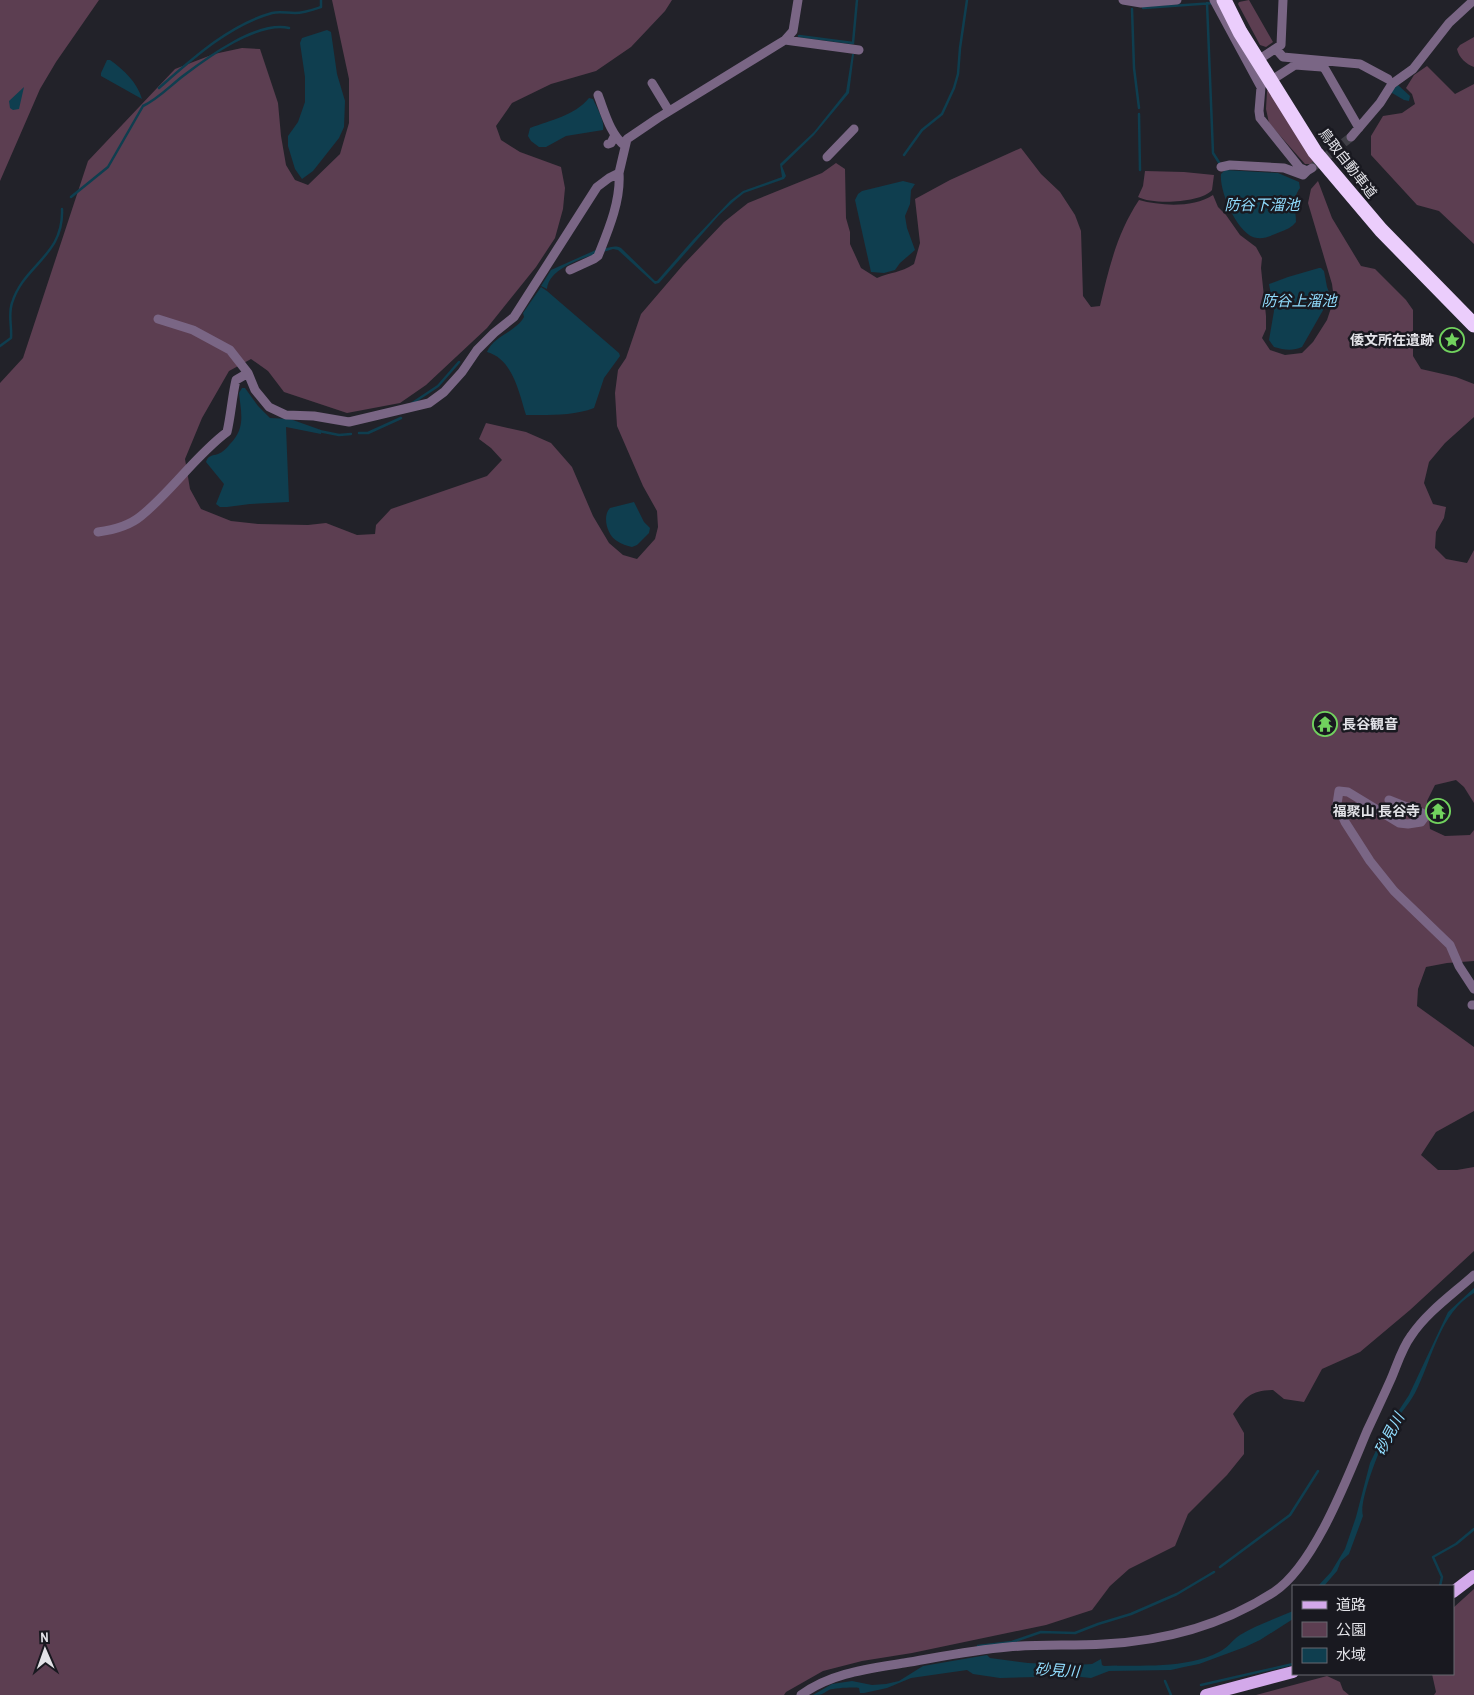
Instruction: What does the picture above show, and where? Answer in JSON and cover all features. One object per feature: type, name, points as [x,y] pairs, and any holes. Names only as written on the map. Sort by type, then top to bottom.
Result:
[{"type":"highway","name":"鳥取自動車道","points":[[1224,0],[1240,32],[1320,148],[1349,184],[1432,274],[1474,316]]},
{"type":"highway","name":"鳥取自動車道","points":[[1229,0],[1248,37],[1316,152],[1386,236],[1474,325]]},
{"type":"main road","points":[[1454,1591],[1474,1576]]},
{"type":"main road","points":[[1206,1695],[1292,1672]]},
{"type":"street","points":[[570,270],[594,260],[598,256],[612,217],[620,186],[619,173],[627,139],[785,40],[793,31],[798,0]]},
{"type":"street","points":[[1124,0],[1141,3],[1177,0]]},
{"type":"street","points":[[1214,0],[1261,87],[1260,118],[1300,168],[1309,170],[1302,175],[1284,168],[1230,165],[1221,167]]},
{"type":"street","points":[[1249,67],[1281,45],[1284,0]]},
{"type":"street","points":[[1351,137],[1380,103],[1392,84],[1413,69],[1449,23],[1474,0]]},
{"type":"street","points":[[785,40],[859,50]]},
{"type":"street","points":[[1276,48],[1284,57],[1360,64],[1388,79]]},
{"type":"street","points":[[1261,87],[1295,65],[1322,67],[1326,70],[1359,128]]},
{"type":"street","points":[[652,83],[669,111]]},
{"type":"street","points":[[598,95],[615,135],[626,146]]},
{"type":"street","points":[[827,156],[854,130]]},
{"type":"street","points":[[608,144],[611,143],[615,135]]},
{"type":"street","points":[[158,319],[193,330],[230,350],[248,373],[256,390],[269,407],[286,415],[314,416],[349,422],[429,403],[444,392],[462,372],[477,350],[514,317],[597,188],[619,173]]},
{"type":"street","points":[[98,532],[114,530],[140,517],[212,444],[227,432],[236,380],[248,373]]},
{"type":"street","points":[[1389,800],[1422,814],[1424,818],[1421,822],[1399,823],[1348,792],[1339,790],[1337,795],[1337,804],[1345,822],[1370,861],[1394,891],[1450,945],[1459,966],[1474,989]]},
{"type":"street","points":[[801,1695],[814,1686],[832,1678],[873,1668],[957,1654],[1008,1647],[1106,1644],[1166,1636],[1198,1628],[1238,1612],[1276,1590],[1306,1558],[1317,1539],[1343,1488],[1410,1337],[1429,1315],[1474,1275]]},
{"type":"green space","points":[[0,0],[99,0],[56,62],[40,89],[0,181]]},
{"type":"green space","points":[[332,0],[672,0],[665,11],[631,47],[596,71],[551,84],[512,103],[496,126],[501,140],[520,152],[561,167],[565,188],[563,209],[555,238],[536,267],[487,328],[426,385],[400,403],[347,413],[284,392],[268,371],[251,359],[229,371],[202,418],[185,459],[190,489],[201,509],[231,521],[258,524],[308,525],[326,523],[357,535],[375,534],[376,525],[391,509],[487,476],[502,460],[479,439],[486,423],[526,432],[551,443],[572,467],[593,516],[609,543],[623,555],[637,559],[655,539],[658,527],[657,511],[643,486],[617,426],[615,393],[618,370],[626,358],[641,314],[683,265],[724,222],[748,203],[822,173],[836,163],[845,169],[846,218],[850,232],[850,244],[861,268],[877,278],[914,264],[920,243],[915,199],[950,180],[1021,148],[1041,174],[1060,192],[1075,215],[1081,231],[1083,296],[1091,307],[1100,306],[1110,264],[1119,238],[1139,200],[1157,204],[1177,205],[1196,202],[1213,195],[1218,207],[1240,235],[1256,247],[1262,258],[1261,268],[1266,329],[1262,338],[1270,350],[1285,355],[1302,353],[1313,342],[1327,320],[1334,299],[1332,284],[1308,203],[1311,189],[1318,181],[1332,218],[1361,266],[1375,269],[1406,300],[1413,310],[1413,356],[1421,369],[1456,377],[1474,384],[1474,417],[1445,443],[1429,462],[1424,483],[1433,504],[1446,507],[1444,518],[1436,532],[1435,548],[1446,559],[1467,563],[1474,550],[1474,803],[1464,787],[1456,780],[1435,785],[1427,801],[1430,829],[1445,836],[1470,835],[1474,830],[1474,961],[1426,967],[1418,989],[1417,1006],[1474,1047],[1474,1111],[1436,1132],[1421,1155],[1438,1170],[1457,1170],[1474,1167],[1474,1251],[1410,1310],[1360,1352],[1322,1369],[1304,1402],[1284,1399],[1273,1390],[1254,1393],[1246,1399],[1233,1414],[1244,1433],[1244,1454],[1227,1475],[1188,1514],[1175,1546],[1129,1569],[1110,1586],[1092,1610],[1046,1625],[912,1653],[862,1661],[823,1671],[786,1692],[784,1695],[0,1695],[0,383],[23,358],[88,161],[175,69],[214,54],[242,48],[260,49],[278,103],[286,165],[295,180],[308,185],[340,154],[349,123],[349,79]]},
{"type":"green space","points":[[1249,0],[1273,42],[1266,47],[1260,45],[1238,4],[1239,2]]},
{"type":"green space","points":[[1474,37],[1474,67],[1463,60],[1457,49],[1460,45]]},
{"type":"green space","points":[[1427,66],[1455,94],[1474,84],[1474,244],[1439,211],[1417,205],[1371,155],[1371,136],[1383,116],[1402,113],[1415,104],[1412,94],[1406,88],[1414,75]]},
{"type":"green space","points":[[1270,88],[1314,160],[1311,164],[1305,164],[1269,123],[1266,109],[1267,91]]},
{"type":"green space","points":[[1145,171],[1214,175],[1212,190],[1198,198],[1188,200],[1165,202],[1145,200],[1138,197],[1143,186]]},
{"type":"green space","points":[[1474,1589],[1474,1695],[1434,1695],[1436,1692],[1432,1675],[1454,1675],[1454,1607]]},
{"type":"green space","points":[[1327,1676],[1340,1682],[1343,1690],[1349,1695],[1256,1695]]},
{"type":"water","points":[[327,30],[331,32],[337,74],[345,101],[344,127],[339,138],[313,171],[302,179],[295,169],[288,146],[288,136],[298,122],[305,102],[305,77],[300,43],[302,38]]},
{"type":"water","points":[[852,54],[854,54],[849,93],[814,135],[782,166],[786,176],[784,179],[744,193],[734,201],[719,215],[659,283],[655,284],[618,250],[613,249],[584,258],[564,267],[555,273],[547,289],[541,286],[551,270],[598,249],[615,247],[621,248],[657,281],[730,201],[743,191],[782,177],[780,164],[814,132],[846,92]]},
{"type":"water","points":[[107,60],[110,60],[125,72],[137,87],[142,99],[101,76]]},
{"type":"water","points":[[1398,85],[1410,96],[1409,101],[1392,93],[1392,90]]},
{"type":"water","points":[[24,87],[19,109],[13,110],[10,108],[9,101]]},
{"type":"water","points":[[589,98],[593,99],[600,114],[603,130],[566,136],[546,147],[539,147],[531,141],[528,136],[530,128],[569,113]]},
{"type":"water","name":"防谷下溜池","points":[[1225,170],[1278,173],[1299,182],[1300,188],[1295,201],[1296,222],[1287,229],[1263,238],[1257,238],[1243,230],[1231,212],[1223,191],[1221,174]]},
{"type":"water","points":[[903,181],[915,184],[911,190],[910,204],[905,216],[915,250],[895,270],[884,273],[871,272],[855,200],[862,191]]},
{"type":"water","name":"防谷上溜池","points":[[1319,268],[1324,271],[1331,297],[1302,347],[1288,350],[1274,347],[1269,340],[1274,311],[1269,284]]},
{"type":"water","points":[[541,287],[619,353],[620,356],[604,378],[594,408],[569,414],[526,415],[514,378],[509,369],[496,356],[487,352],[494,342],[516,327]]},
{"type":"water","points":[[242,388],[245,388],[258,406],[270,418],[290,419],[321,430],[321,434],[286,427],[289,502],[227,507],[220,507],[216,504],[224,484],[206,462],[209,457],[225,450],[238,432],[241,420],[239,393]]},
{"type":"water","points":[[634,502],[644,522],[650,528],[649,533],[637,545],[632,547],[622,544],[614,538],[608,530],[606,516],[610,508]]},
{"type":"water","points":[[1474,1288],[1474,1293],[1462,1301],[1445,1324],[1415,1393],[1385,1437],[1367,1487],[1362,1509],[1363,1516],[1349,1554],[1341,1561],[1337,1571],[1325,1585],[1319,1585],[1331,1572],[1345,1549],[1356,1517],[1370,1463],[1386,1430],[1409,1395],[1448,1312]]},
{"type":"water","name":"砂見川","points":[[1292,1611],[1292,1620],[1260,1640],[1199,1664],[1171,1670],[1109,1671],[1091,1678],[1044,1673],[1037,1677],[1000,1678],[973,1674],[967,1670],[911,1678],[887,1688],[864,1693],[860,1693],[859,1688],[849,1688],[832,1689],[813,1695],[832,1684],[852,1681],[872,1685],[886,1684],[899,1681],[923,1666],[987,1655],[990,1658],[1028,1663],[1076,1665],[1092,1664],[1101,1659],[1104,1666],[1178,1664],[1219,1652],[1237,1637],[1259,1625]]},
{"type":"waterway","points":[[159,88],[226,34],[256,18],[272,13],[298,13],[321,7],[321,0]]},
{"type":"waterway","points":[[799,36],[853,43],[857,0]]},
{"type":"waterway","points":[[904,155],[922,130],[942,114],[954,88],[958,74],[967,0]]},
{"type":"waterway","points":[[1207,3],[1213,153],[1220,164]]},
{"type":"waterway","points":[[1143,8],[1214,3]]},
{"type":"waterway","points":[[1132,9],[1134,68],[1139,108]]},
{"type":"waterway","points":[[71,197],[108,167],[143,106],[233,42],[262,30],[276,27],[289,28]]},
{"type":"waterway","points":[[1139,114],[1140,170]]},
{"type":"waterway","points":[[0,346],[11,338],[11,307],[18,290],[25,278],[57,238],[61,225],[62,209]]},
{"type":"waterway","points":[[411,404],[438,386],[459,362]]},
{"type":"waterway","points":[[359,433],[368,433],[401,418]]},
{"type":"waterway","points":[[319,431],[339,435],[351,434]]},
{"type":"waterway","points":[[1220,1567],[1290,1515],[1318,1471]]},
{"type":"waterway","points":[[1440,1585],[1442,1577],[1433,1557],[1456,1544],[1474,1529]]},
{"type":"waterway","points":[[978,1646],[1012,1642],[1041,1632],[1075,1633],[1131,1614],[1177,1594],[1214,1572]]},
{"type":"waterway","points":[[1201,1685],[1292,1664]]},
{"type":"waterway","points":[[1165,1681],[1171,1695]]},
{"type":"tunnel","points":[[1312,168],[1351,137]]},
{"type":"place","name":"倭文所在遺跡","points":[[1452,340]]},
{"type":"place","name":"長谷観音","points":[[1325,724]]},
{"type":"place","name":"福聚山 長谷寺","points":[[1438,811]]}]
